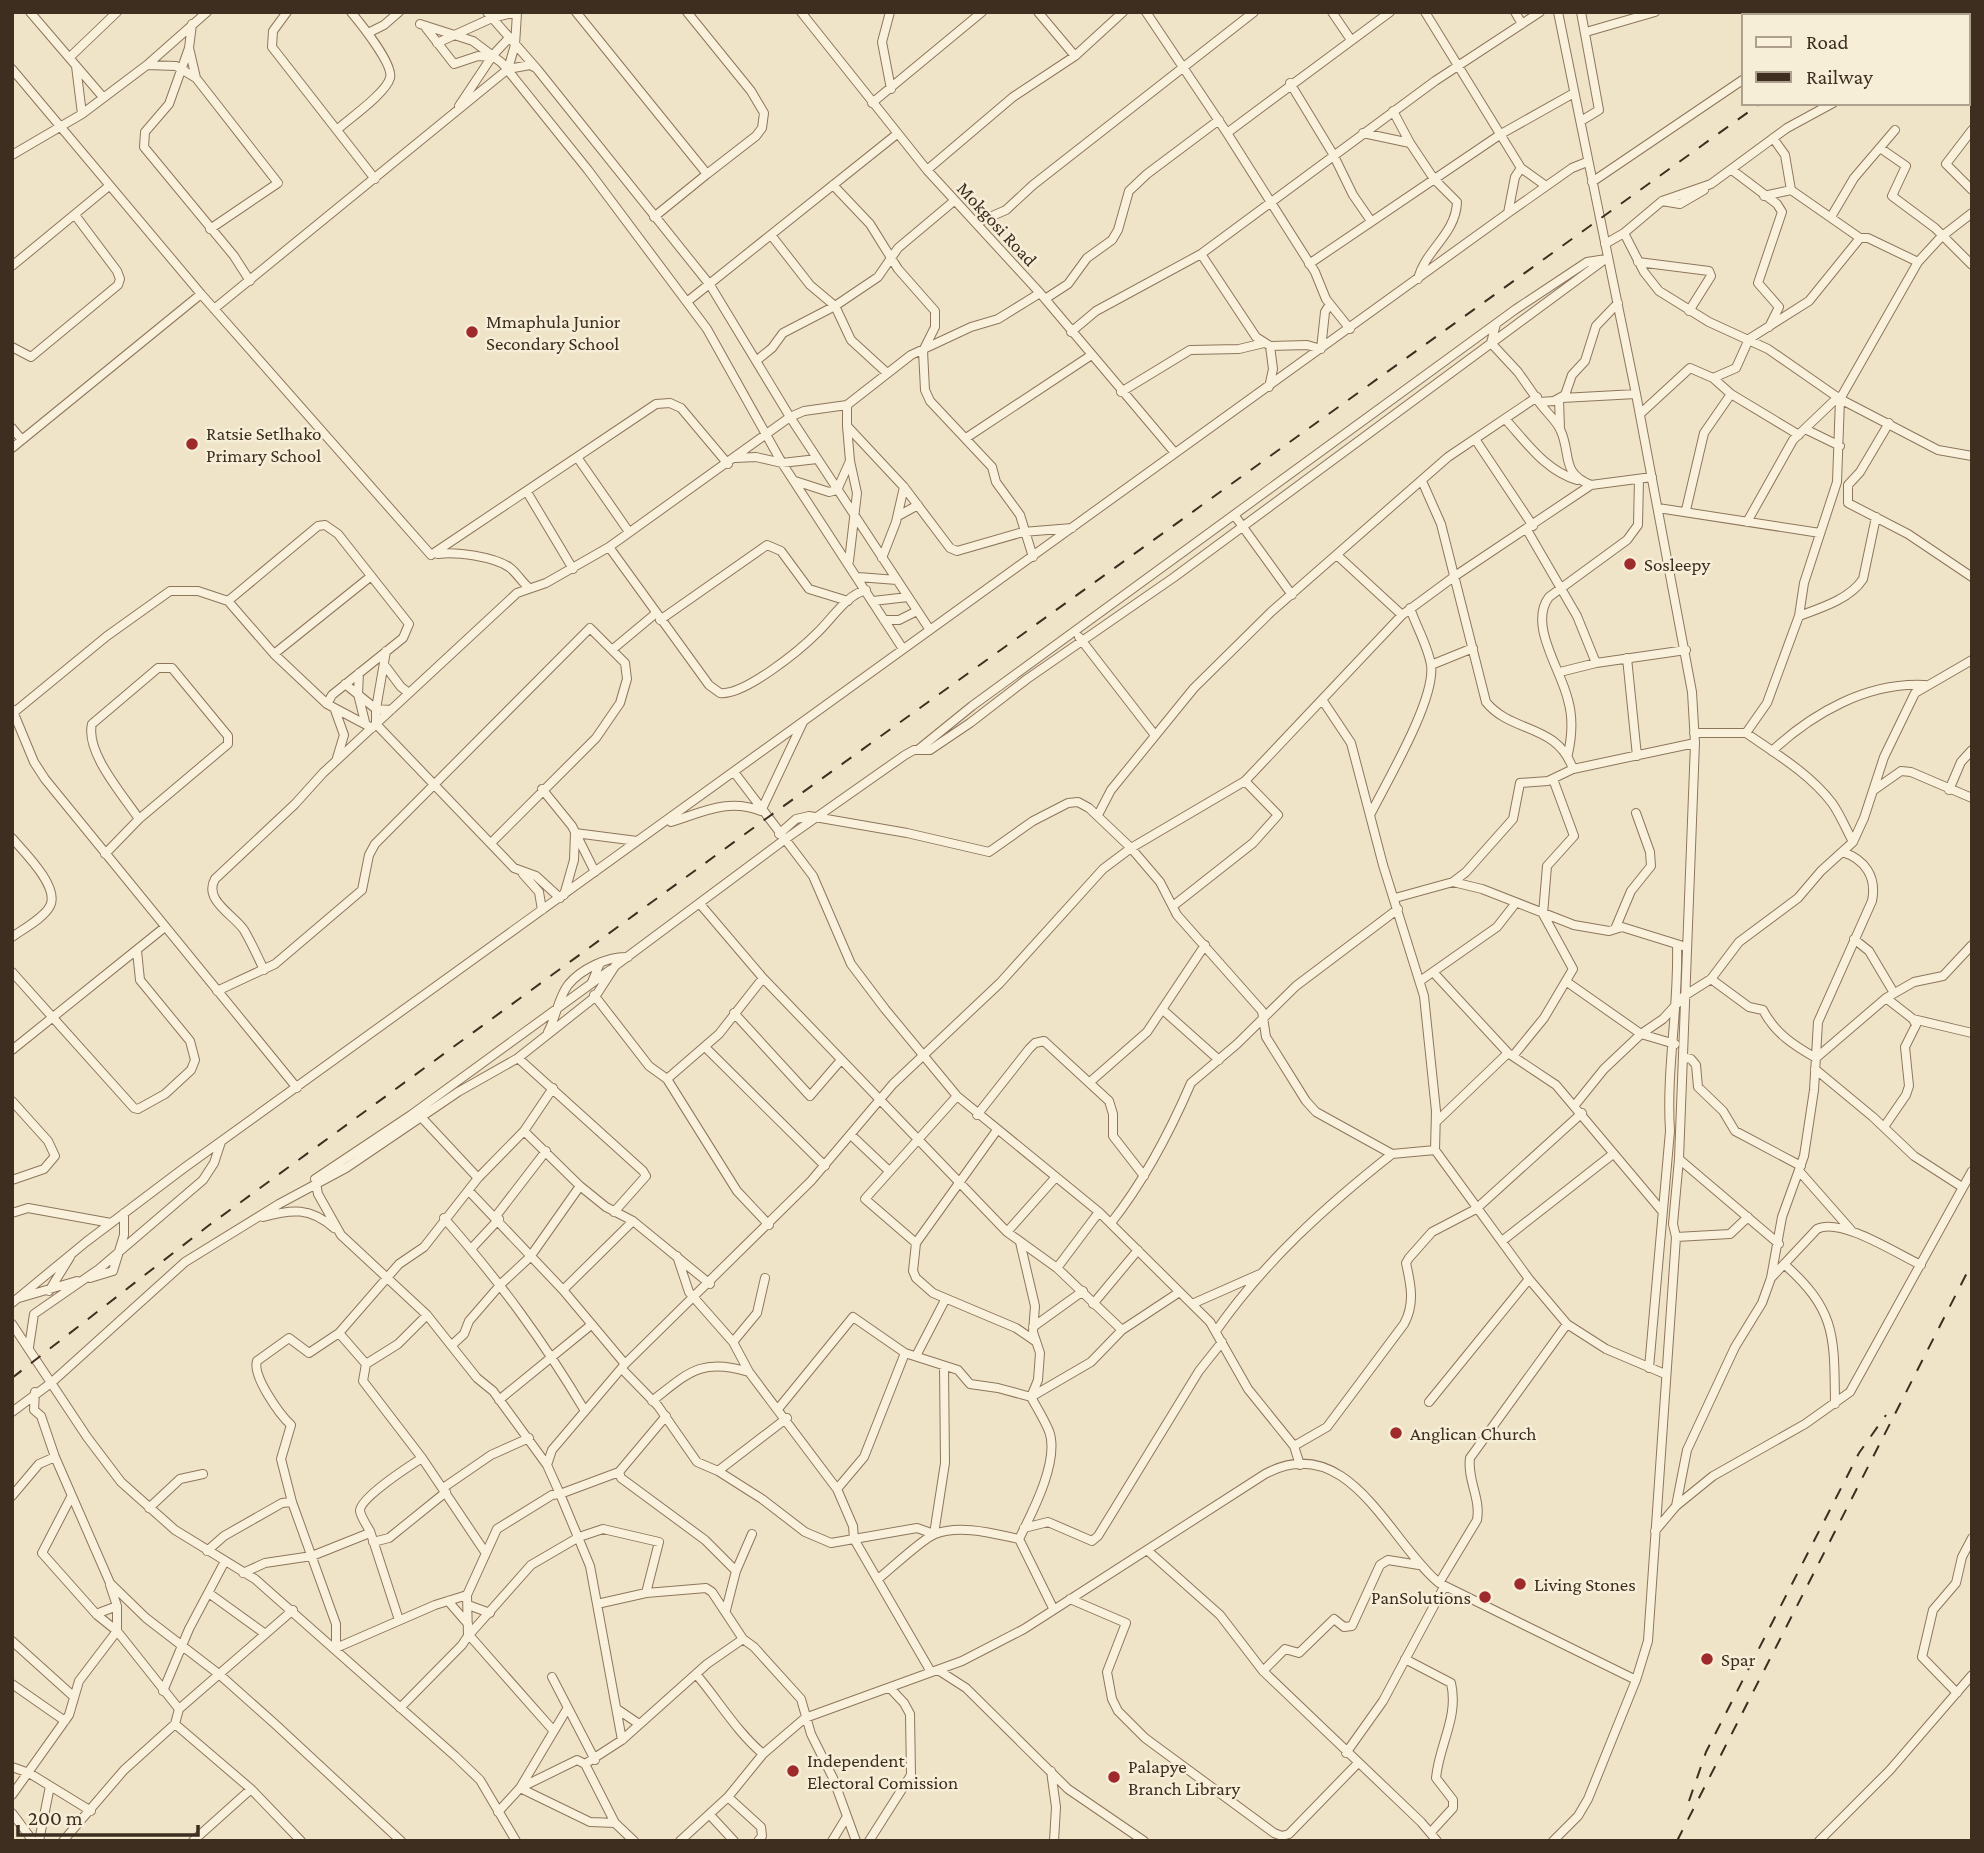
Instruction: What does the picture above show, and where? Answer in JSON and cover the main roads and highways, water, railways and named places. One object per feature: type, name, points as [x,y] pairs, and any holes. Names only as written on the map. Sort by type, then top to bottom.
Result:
[{"type":"railway","points":[[12,1378],[208,1226],[767,818],[1758,105]]},
{"type":"railway","points":[[1677,1841],[1972,1263]]},
{"type":"railway","points":[[1689,1801],[1706,1752],[1859,1453],[1886,1415]]},
{"type":"place","name":"Mmaphula Junior Secondary School","points":[[472,332]]},
{"type":"place","name":"Ratsie Setlhako Primary School","points":[[192,444]]},
{"type":"place","name":"Sosleepy","points":[[1630,564]]},
{"type":"place","name":"Anglican Church","points":[[1396,1433]]},
{"type":"place","name":"Living Stones","points":[[1520,1584]]},
{"type":"place","name":"PanSolutions","points":[[1485,1597]]},
{"type":"place","name":"Spar","points":[[1707,1659]]},
{"type":"place","name":"Independent Electoral Comission","points":[[793,1771]]},
{"type":"place","name":"Palapye Branch Library","points":[[1114,1777]]}]
